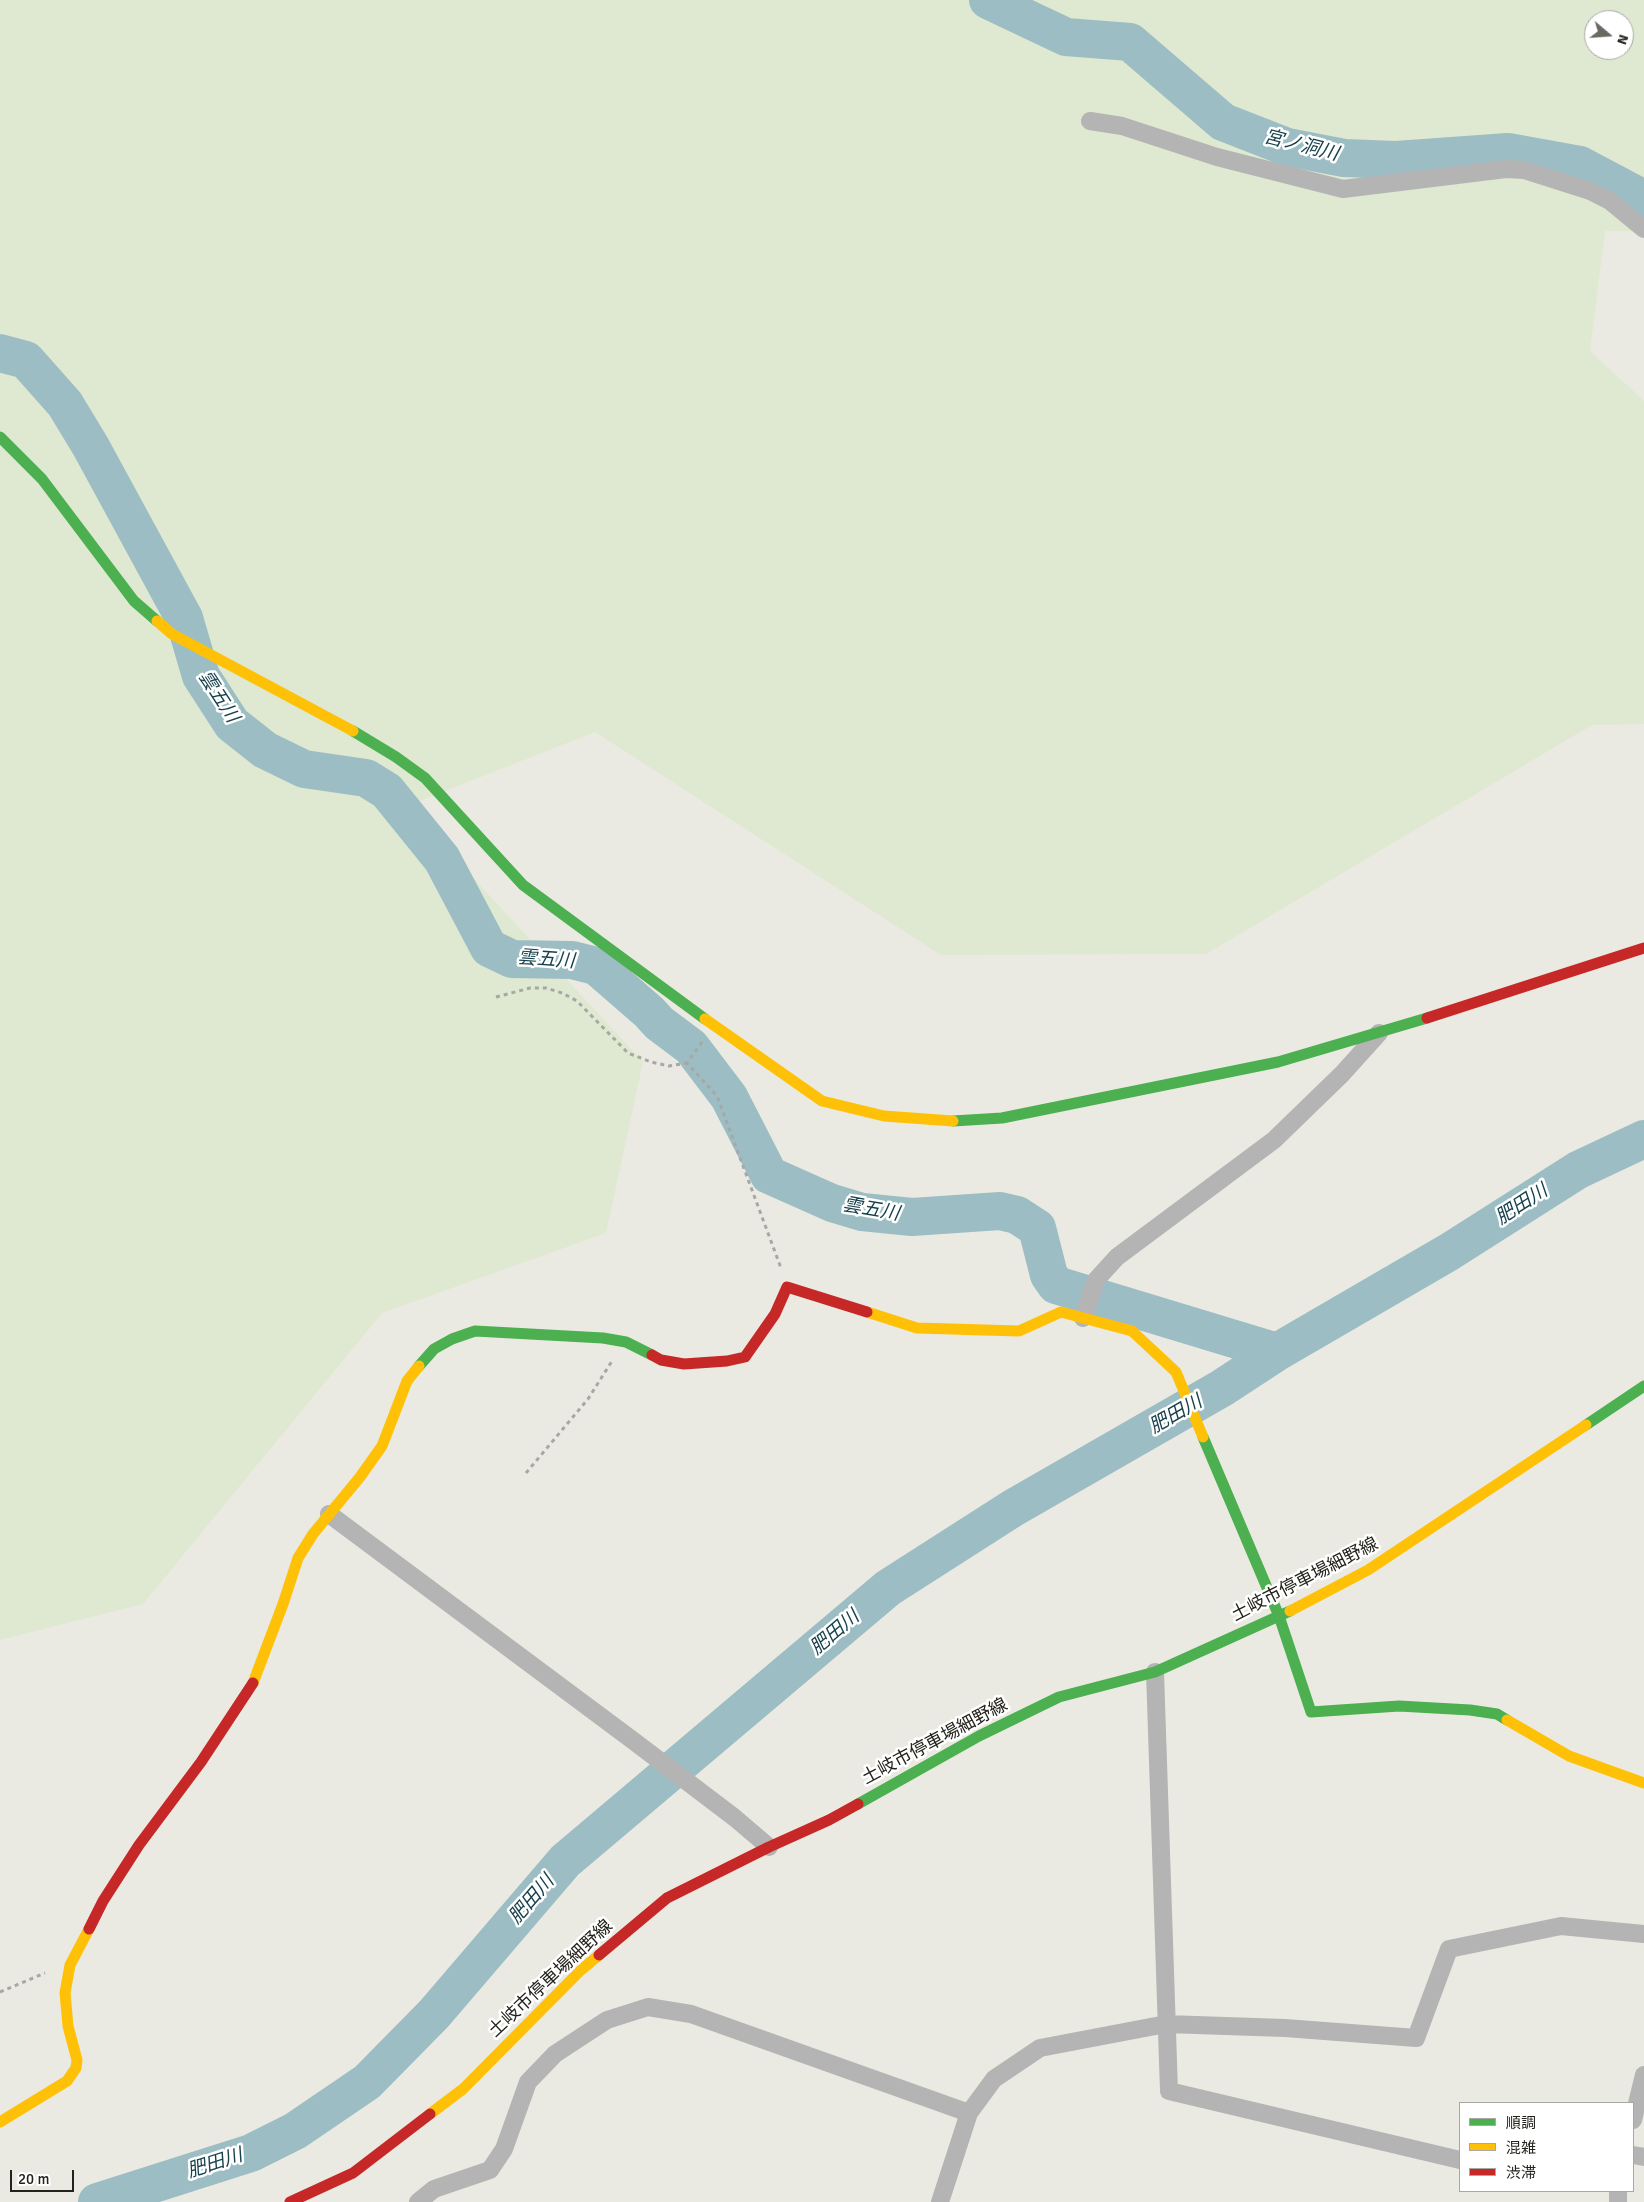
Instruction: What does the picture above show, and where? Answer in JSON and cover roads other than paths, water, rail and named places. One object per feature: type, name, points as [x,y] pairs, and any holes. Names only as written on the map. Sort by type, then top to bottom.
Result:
[{"type":"street","points":[[1090,121],[1122,126],[1217,157],[1344,189],[1506,169],[1524,170],[1590,191],[1610,201],[1644,229]]},
{"type":"street","points":[[0,437],[42,479],[134,601],[172,634],[346,726],[396,757],[425,778],[523,885],[777,1071],[822,1101],[884,1116],[951,1121],[1002,1118],[1278,1062],[1379,1033],[1644,948]]},
{"type":"street","points":[[1085,1314],[1096,1280],[1117,1257],[1274,1140],[1342,1074],[1379,1033]]},
{"type":"street","points":[[0,2122],[67,2081],[76,2068],[77,2060],[68,2026],[65,1993],[70,1965],[103,1901],[139,1845],[201,1762],[252,1684],[283,1604],[298,1558],[312,1534],[360,1477],[382,1446],[407,1381],[434,1349],[452,1339],[475,1332],[520,1332],[603,1338],[621,1341],[638,1347],[661,1360],[684,1364],[727,1361],[745,1357],[775,1314],[787,1287],[917,1328],[1019,1331],[1061,1312],[1085,1314],[1132,1331],[1176,1372],[1279,1616],[1310,1712],[1399,1706],[1470,1710],[1497,1714],[1569,1756],[1644,1783]]},
{"type":"street","name":"土岐市停車場細野線","points":[[290,2202],[353,2172],[463,2089],[581,1970],[667,1898],[769,1847],[829,1820],[979,1736],[1058,1697],[1155,1672],[1279,1616],[1368,1570],[1644,1386]]},
{"type":"street","points":[[329,1514],[635,1742],[735,1818],[769,1847]]},
{"type":"street","points":[[1155,1672],[1166,2024],[1170,2091],[1459,2160]]},
{"type":"street","points":[[940,2202],[969,2113],[994,2079],[1040,2048],[1166,2024],[1285,2028],[1416,2038],[1449,1949],[1561,1926],[1644,1934]]},
{"type":"street","points":[[418,2202],[434,2189],[490,2170],[504,2149],[528,2082],[555,2054],[607,2020],[648,2007],[690,2014],[969,2113]]},
{"type":"street","points":[[1634,2116],[1644,2075]]},
{"type":"waterway","name":"宮ノ洞川","points":[[988,0],[1066,37],[1130,42],[1223,122],[1287,147],[1344,158],[1396,160],[1508,152],[1580,165],[1644,199]]},
{"type":"waterway","name":"雲五川","points":[[0,353],[26,360],[65,404],[91,447],[184,618],[201,676],[232,724],[265,750],[304,769],[366,778],[387,791],[442,859],[489,948],[512,959],[572,960],[596,966],[659,1023],[691,1047],[729,1097],[769,1175],[832,1203],[862,1212],[912,1217],[1000,1211],[1017,1215],[1037,1228],[1049,1275],[1056,1285],[1277,1352]]},
{"type":"waterway","name":"肥田川","points":[[97,2202],[251,2153],[295,2131],[367,2082],[434,2014],[565,1861],[888,1588],[1013,1508],[1222,1388],[1277,1352],[1449,1252],[1578,1170],[1644,1139]]}]
